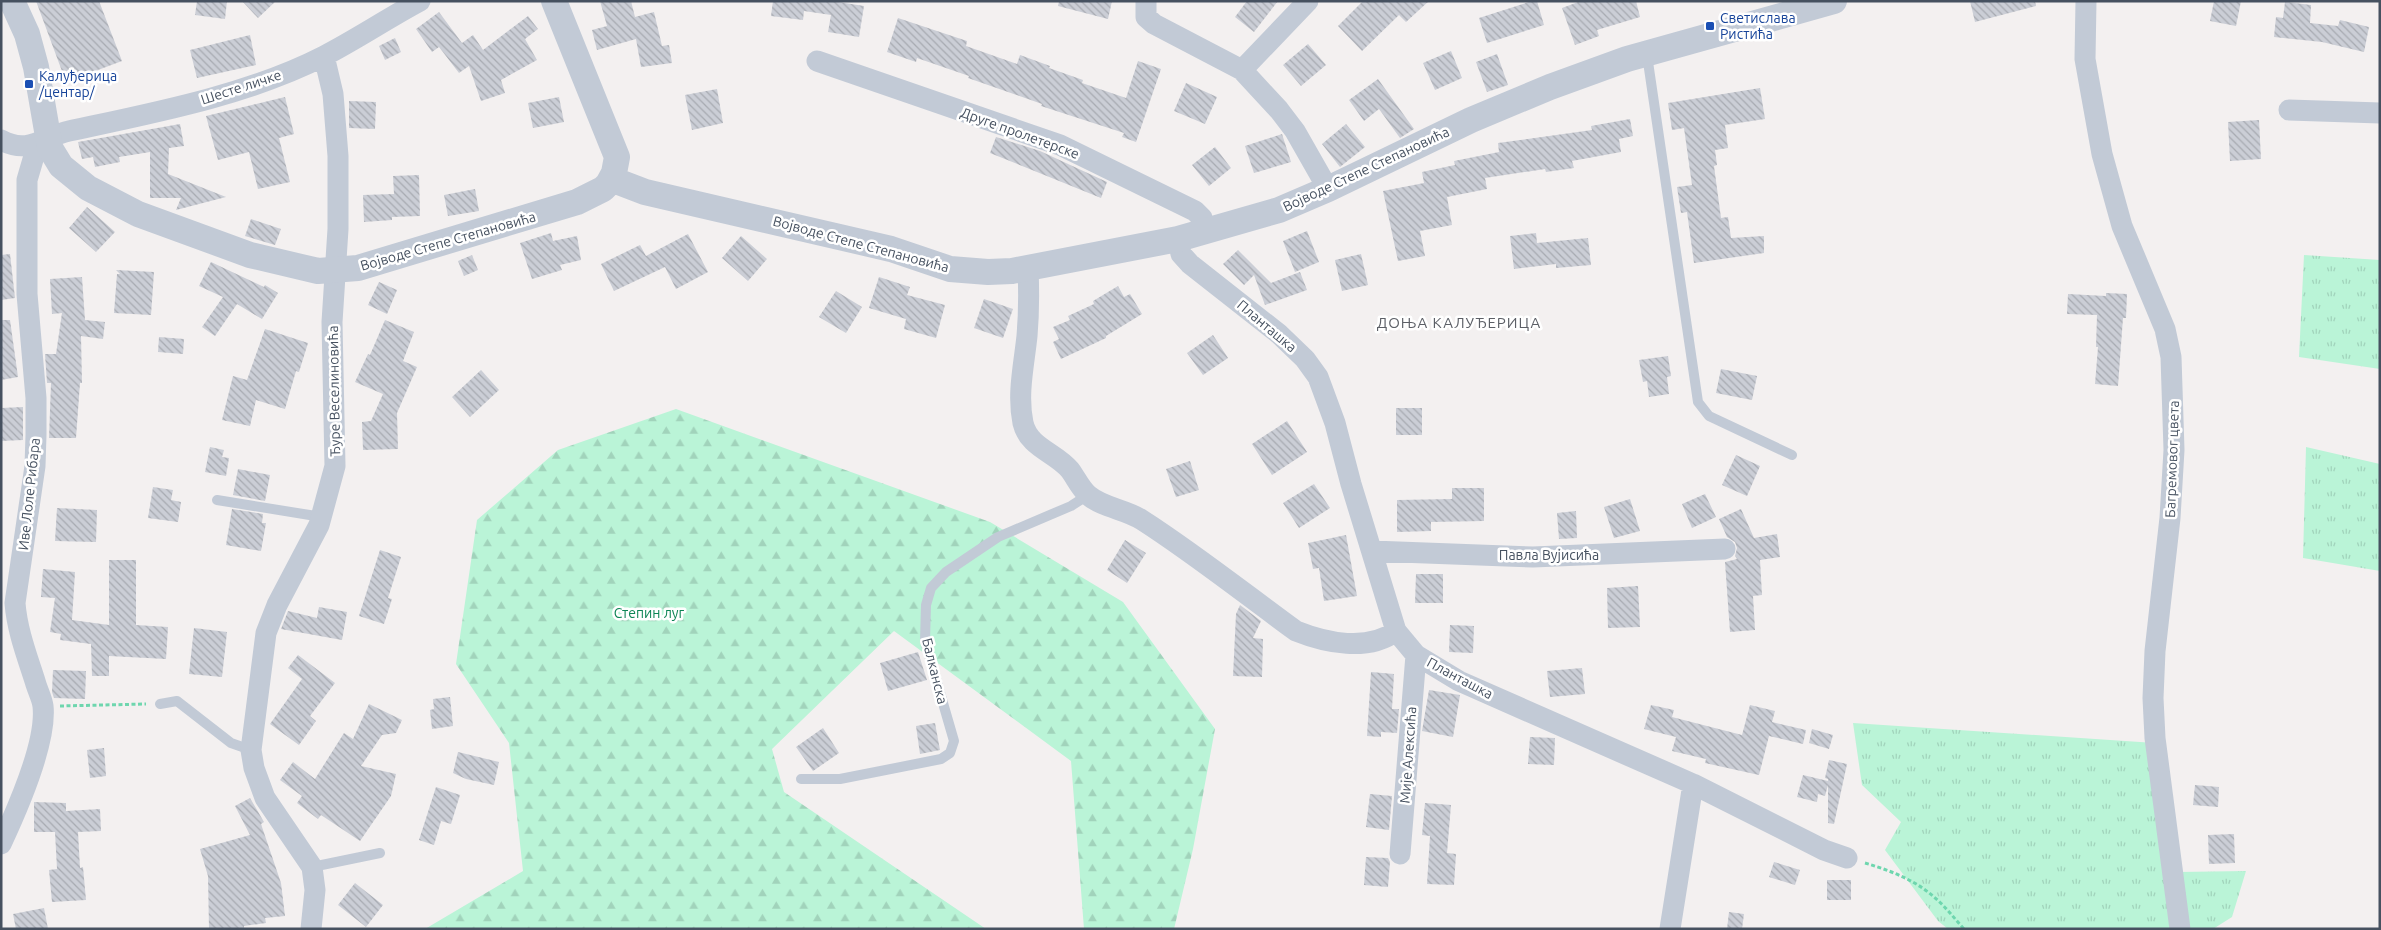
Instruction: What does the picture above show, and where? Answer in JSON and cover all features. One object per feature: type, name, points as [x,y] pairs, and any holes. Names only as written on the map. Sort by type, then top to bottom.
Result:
[{"type":"street","name":"Војводе Степе Степановића","points":[[12,1],[27,34],[44,104],[47,137],[55,158],[77,181],[138,214],[250,256],[296,267],[335,270],[358,268],[577,202],[603,189],[611,179],[645,192],[891,249],[950,269],[988,272],[1028,268],[1178,239],[1279,210],[1328,190],[1550,86],[1647,54],[1825,3]]},
{"type":"street","name":"Шесте личке","points":[[1,140],[21,147],[30,146],[47,137],[179,107],[234,91],[324,56],[420,1]]},
{"type":"street","points":[[554,1],[617,156],[611,179]]},
{"type":"street","points":[[1146,1],[1146,17],[1154,24],[1242,70],[1279,110],[1295,131],[1328,190]]},
{"type":"street","points":[[1242,70],[1308,1]]},
{"type":"street","name":"Багремовог цвета","points":[[2086,1],[2085,59],[2102,154],[2122,226],[2165,329],[2171,357],[2174,450],[2170,518],[2155,650],[2152,698],[2155,738],[2180,929]]},
{"type":"street","name":"Ђуре Веселиновића","points":[[311,929],[315,890],[312,867],[266,798],[254,768],[251,750],[266,633],[276,605],[322,517],[335,466],[332,371],[338,229],[338,156],[333,94],[324,56]]},
{"type":"street","name":"Друге пролетерске","points":[[817,62],[1060,145],[1195,211],[1202,218],[1206,230]]},
{"type":"street","points":[[2290,110],[2380,113]]},
{"type":"street","name":"Иве Лоле Рибара","points":[[1,844],[14,817],[38,746],[43,706],[18,626],[15,604],[34,474],[36,442],[36,398],[27,294],[27,180],[34,156],[47,137]]},
{"type":"street","name":"Планташка","points":[[1178,239],[1181,254],[1190,264],[1278,334],[1305,358],[1318,377],[1335,423],[1351,484],[1396,631],[1416,655],[1459,681],[1693,784],[1824,850],[1847,858]]},
{"type":"street","points":[[1028,268],[1028,326],[1020,386],[1023,422],[1027,435],[1036,445],[1058,459],[1070,470],[1088,495],[1102,505],[1127,512],[1153,527],[1296,631],[1314,638],[1340,643],[1373,643],[1386,638],[1396,631]]},
{"type":"street","name":"Павла Вујисића","points":[[1372,551],[1533,557],[1725,549]]},
{"type":"street","name":"Мије Алексића","points":[[1400,854],[1416,655]]},
{"type":"street","points":[[1670,929],[1693,784]]},
{"type":"lane","points":[[1647,54],[1698,402],[1709,416],[1792,455]]},
{"type":"lane","name":"Балканска","points":[[801,779],[840,779],[941,759],[950,753],[954,741],[925,641],[926,605],[931,588],[946,572],[998,537],[1071,506],[1088,495]]},
{"type":"lane","points":[[218,500],[322,517]]},
{"type":"lane","points":[[160,704],[177,701],[231,744],[251,750]]},
{"type":"lane","points":[[312,867],[380,853]]},
{"type":"path","points":[[43,706],[160,704]]},
{"type":"path","points":[[1847,858],[1888,871],[1919,885],[1936,898],[1964,929]]},
{"type":"green space","points":[[2304,255],[2380,260],[2380,369],[2299,357]]},
{"type":"green space","name":"Степин луг","points":[[676,409],[990,522],[1123,602],[1215,729],[1193,849],[1174,929],[1084,929],[1071,761],[894,631],[772,749],[784,792],[986,929],[425,929],[523,871],[509,743],[456,664],[477,520],[558,450]]},
{"type":"green space","points":[[2306,447],[2380,464],[2380,571],[2303,558]]},
{"type":"green space","points":[[1853,723],[2155,743],[2178,872],[2246,871],[2232,917],[2213,929],[1948,929],[1938,921],[1885,850],[1901,822],[1862,785]]},
{"type":"building","points":[[36,1],[99,1],[122,61],[66,82]]},
{"type":"building","points":[[197,1],[227,1],[225,19],[195,15]]},
{"type":"building","points":[[242,1],[276,1],[258,18]]},
{"type":"building","points":[[600,1],[631,1],[635,17],[654,12],[662,46],[669,45],[672,63],[641,67],[636,39],[597,50],[592,30],[607,26]]},
{"type":"building","points":[[773,1],[832,1],[864,6],[859,37],[828,32],[831,15],[804,11],[803,20],[771,16]]},
{"type":"building","points":[[1059,1],[1112,1],[1108,19],[1058,6]]},
{"type":"building","points":[[1247,1],[1278,1],[1254,32],[1235,17]]},
{"type":"building","points":[[1363,1],[1429,1],[1406,22],[1399,15],[1362,51],[1338,26]]},
{"type":"building","points":[[1537,1],[1544,25],[1487,43],[1479,18]]},
{"type":"building","points":[[1581,1],[1636,1],[1640,17],[1597,30],[1599,36],[1575,45],[1562,8]]},
{"type":"building","points":[[1970,1],[2035,1],[2036,6],[1975,22]]},
{"type":"building","points":[[2214,1],[2241,1],[2236,26],[2210,21]]},
{"type":"building","points":[[2285,2],[2311,5],[2310,23],[2338,26],[2340,20],[2369,27],[2364,52],[2322,42],[2274,37],[2276,17],[2283,18]]},
{"type":"building","points":[[439,12],[462,43],[473,35],[483,50],[528,16],[538,29],[525,39],[537,60],[501,80],[505,93],[481,101],[469,66],[459,73],[439,47],[432,52],[416,29]]},
{"type":"building","points":[[898,18],[967,41],[966,46],[1017,64],[1020,55],[1083,80],[1082,83],[1126,98],[1138,61],[1161,69],[1136,142],[1122,137],[1124,133],[1041,106],[1042,104],[968,78],[969,76],[917,58],[916,62],[887,52]]},
{"type":"building","points":[[250,35],[256,65],[197,78],[190,50]]},
{"type":"building","points":[[395,38],[401,52],[385,60],[379,46]]},
{"type":"building","points":[[1308,44],[1326,65],[1301,86],[1283,65]]},
{"type":"building","points":[[1451,51],[1462,78],[1435,90],[1423,63]]},
{"type":"building","points":[[1497,54],[1508,85],[1487,92],[1476,62]]},
{"type":"building","points":[[1378,79],[1414,129],[1400,138],[1379,109],[1364,121],[1349,100]]},
{"type":"building","points":[[1186,83],[1217,97],[1205,124],[1174,111]]},
{"type":"building","points":[[1760,88],[1765,119],[1725,125],[1728,148],[1715,150],[1717,165],[1714,166],[1721,218],[1728,217],[1731,238],[1764,236],[1764,253],[1694,263],[1687,212],[1681,213],[1677,187],[1692,185],[1684,128],[1672,130],[1668,103]]},
{"type":"building","points":[[717,89],[723,123],[692,130],[685,95]]},
{"type":"building","points":[[285,97],[294,134],[279,138],[290,182],[258,189],[249,152],[218,160],[206,116]]},
{"type":"building","points":[[559,97],[564,122],[533,128],[528,103]]},
{"type":"building","points":[[349,101],[376,102],[375,129],[349,128]]},
{"type":"building","points":[[1630,119],[1633,136],[1619,139],[1621,152],[1572,161],[1574,168],[1546,172],[1545,169],[1485,178],[1487,189],[1447,197],[1452,225],[1420,231],[1425,256],[1398,261],[1383,191],[1424,183],[1422,172],[1455,165],[1454,161],[1499,152],[1498,143],[1592,130],[1591,126]]},
{"type":"building","points":[[2259,120],[2261,159],[2230,161],[2228,122]]},
{"type":"building","points":[[180,124],[184,146],[169,148],[168,174],[226,197],[176,210],[181,198],[150,198],[150,152],[119,157],[120,162],[95,167],[93,157],[82,159],[78,142]]},
{"type":"building","points":[[1346,124],[1365,147],[1340,167],[1322,144]]},
{"type":"building","points":[[1282,134],[1291,162],[1254,173],[1245,146]]},
{"type":"building","points":[[996,137],[1040,151],[1107,182],[1101,198],[990,153]]},
{"type":"building","points":[[1215,147],[1231,168],[1209,186],[1192,165]]},
{"type":"building","points":[[419,175],[420,216],[392,217],[392,220],[364,222],[363,195],[394,194],[393,176]]},
{"type":"building","points":[[475,189],[479,211],[448,216],[444,195]]},
{"type":"building","points":[[87,207],[115,232],[96,252],[69,228]]},
{"type":"building","points":[[251,219],[281,229],[275,245],[245,236]]},
{"type":"building","points":[[1307,231],[1319,262],[1295,272],[1283,241]]},
{"type":"building","points":[[551,233],[553,241],[577,236],[581,260],[560,265],[562,270],[532,279],[520,243]]},
{"type":"building","points":[[1536,233],[1537,243],[1588,238],[1591,265],[1556,268],[1556,264],[1514,269],[1510,236]]},
{"type":"building","points":[[688,234],[708,272],[676,289],[665,267],[614,291],[601,264],[640,245],[646,256]]},
{"type":"building","points":[[741,236],[767,259],[748,281],[722,258]]},
{"type":"building","points":[[1238,250],[1271,283],[1300,272],[1307,290],[1265,305],[1254,275],[1244,285],[1223,264]]},
{"type":"building","points":[[10,254],[15,298],[1,300],[1,255]]},
{"type":"building","points":[[1361,254],[1368,285],[1342,291],[1335,260]]},
{"type":"building","points":[[472,255],[478,270],[464,276],[458,261]]},
{"type":"building","points":[[211,262],[264,287],[265,285],[278,293],[262,319],[237,304],[215,336],[202,327],[223,297],[199,286]]},
{"type":"building","points":[[116,270],[154,272],[151,315],[114,313],[117,274],[120,274]]},
{"type":"building","points":[[82,277],[85,320],[105,322],[103,339],[81,336],[82,383],[80,383],[76,438],[49,438],[51,383],[47,383],[45,354],[56,354],[62,313],[52,314],[50,279]]},
{"type":"building","points":[[879,277],[910,287],[907,295],[945,305],[936,338],[904,329],[906,319],[869,308]]},
{"type":"building","points":[[379,282],[397,290],[387,314],[368,305]]},
{"type":"building","points":[[1118,286],[1124,297],[1130,294],[1142,314],[1106,336],[1106,338],[1061,359],[1053,342],[1059,339],[1053,327],[1070,320],[1068,316],[1094,304],[1093,301]]},
{"type":"building","points":[[836,291],[862,307],[846,333],[819,317]]},
{"type":"building","points":[[2106,293],[2127,294],[2126,318],[2123,318],[2118,386],[2095,384],[2098,347],[2096,347],[2097,315],[2067,314],[2068,294],[2106,296]]},
{"type":"building","points":[[984,299],[1013,309],[1003,338],[974,328]]},
{"type":"building","points":[[1,320],[10,320],[18,377],[1,380]]},
{"type":"building","points":[[385,320],[414,332],[403,361],[417,367],[397,413],[398,449],[363,450],[362,422],[371,421],[383,394],[355,382],[368,354],[370,355]]},
{"type":"building","points":[[265,329],[308,343],[299,372],[296,371],[285,409],[256,400],[250,426],[222,420],[233,376],[247,380]]},
{"type":"building","points":[[1213,335],[1228,358],[1203,375],[1187,353]]},
{"type":"building","points":[[159,337],[184,339],[183,354],[158,352]]},
{"type":"building","points":[[1668,356],[1671,376],[1667,377],[1669,394],[1649,397],[1647,381],[1643,382],[1639,360]]},
{"type":"building","points":[[1721,369],[1757,376],[1752,400],[1716,393]]},
{"type":"building","points":[[481,370],[499,390],[470,417],[452,397]]},
{"type":"building","points":[[23,407],[23,440],[1,441],[1,408]]},
{"type":"building","points":[[1396,408],[1422,408],[1422,435],[1396,435]]},
{"type":"building","points":[[1287,421],[1307,452],[1272,475],[1252,444]]},
{"type":"building","points":[[210,447],[224,450],[222,457],[229,458],[226,476],[205,472]]},
{"type":"building","points":[[1736,455],[1760,466],[1747,496],[1722,485]]},
{"type":"building","points":[[1190,461],[1199,490],[1176,497],[1166,469]]},
{"type":"building","points":[[238,469],[270,475],[265,501],[233,495]]},
{"type":"building","points":[[1314,484],[1330,508],[1299,528],[1283,503]]},
{"type":"building","points":[[153,487],[173,490],[171,500],[181,502],[178,522],[148,518]]},
{"type":"building","points":[[1452,488],[1484,488],[1484,521],[1431,522],[1431,531],[1397,532],[1397,500],[1452,499]]},
{"type":"building","points":[[1705,494],[1716,517],[1692,528],[1682,504]]},
{"type":"building","points":[[1630,499],[1640,531],[1614,538],[1604,507]]},
{"type":"building","points":[[57,508],[97,510],[96,542],[55,541]]},
{"type":"building","points":[[232,509],[263,514],[262,523],[266,523],[261,551],[226,545]]},
{"type":"building","points":[[1741,509],[1754,538],[1777,534],[1780,557],[1760,560],[1762,595],[1753,596],[1755,630],[1730,632],[1725,562],[1737,559],[1735,556],[1737,548],[1735,542],[1727,537],[1719,519]]},
{"type":"building","points":[[1576,511],[1577,538],[1559,539],[1557,513]]},
{"type":"building","points":[[1346,535],[1357,596],[1324,601],[1319,568],[1313,569],[1308,543]]},
{"type":"building","points":[[1125,540],[1146,553],[1127,583],[1107,570]]},
{"type":"building","points":[[380,550],[401,557],[388,598],[392,599],[384,624],[359,616]]},
{"type":"building","points":[[109,560],[136,560],[136,625],[168,627],[166,659],[109,656],[109,676],[92,676],[91,644],[60,640],[61,634],[50,632],[55,598],[41,597],[43,569],[75,572],[72,620],[109,625]]},
{"type":"building","points":[[1416,574],[1443,574],[1443,603],[1415,603]]},
{"type":"building","points":[[1638,586],[1640,627],[1608,628],[1607,588]]},
{"type":"building","points":[[1240,605],[1261,621],[1253,638],[1263,639],[1262,677],[1233,676],[1236,614]]},
{"type":"building","points":[[319,607],[347,612],[342,640],[281,629],[288,611],[317,618]]},
{"type":"building","points":[[1450,625],[1474,626],[1473,653],[1449,652]]},
{"type":"building","points":[[194,628],[227,632],[222,677],[189,674]]},
{"type":"building","points":[[918,652],[927,680],[888,691],[880,663]]},
{"type":"building","points":[[298,655],[335,683],[310,716],[316,721],[299,745],[270,724],[302,679],[288,668]]},
{"type":"building","points":[[1582,668],[1585,694],[1550,697],[1547,671]]},
{"type":"building","points":[[53,670],[86,671],[85,699],[54,698],[52,692]]},
{"type":"building","points":[[1371,672],[1394,674],[1392,709],[1399,709],[1397,733],[1381,732],[1381,737],[1367,736]]},
{"type":"building","points":[[1429,690],[1460,695],[1453,737],[1422,731]]},
{"type":"building","points":[[450,697],[453,726],[432,729],[430,710],[434,709],[433,699]]},
{"type":"building","points":[[369,704],[402,720],[396,733],[382,735],[361,766],[396,774],[391,796],[360,841],[321,815],[318,819],[297,803],[302,796],[280,780],[293,762],[315,779],[344,733],[353,739]]},
{"type":"building","points":[[1651,705],[1674,710],[1672,717],[1742,735],[1750,705],[1775,711],[1772,722],[1806,730],[1803,744],[1769,736],[1759,775],[1705,763],[1706,759],[1672,751],[1676,737],[1644,729]]},
{"type":"building","points":[[935,723],[940,750],[920,754],[916,726]]},
{"type":"building","points":[[823,728],[839,753],[813,771],[796,747]]},
{"type":"building","points":[[1812,729],[1833,735],[1829,749],[1809,743]]},
{"type":"building","points":[[1530,737],[1555,738],[1554,765],[1528,764]]},
{"type":"building","points":[[104,748],[106,776],[90,778],[87,750]]},
{"type":"building","points":[[458,752],[499,762],[494,785],[466,779],[453,773]]},
{"type":"building","points":[[1829,760],[1847,764],[1834,824],[1828,823],[1828,785],[1825,796],[1818,794],[1817,802],[1797,797],[1803,775],[1828,781],[1825,778]]},
{"type":"building","points":[[2195,785],[2219,787],[2218,807],[2193,805]]},
{"type":"building","points":[[436,787],[460,795],[451,824],[441,821],[434,845],[419,840]]},
{"type":"building","points":[[1370,794],[1392,796],[1389,830],[1366,827]]},
{"type":"building","points":[[250,798],[264,822],[261,824],[281,883],[285,916],[265,918],[266,923],[244,926],[244,929],[209,929],[208,876],[200,849],[250,835],[235,806]]},
{"type":"building","points":[[34,802],[66,803],[66,811],[100,809],[101,831],[78,832],[80,868],[83,867],[86,900],[52,902],[49,870],[57,869],[55,832],[34,832]]},
{"type":"building","points":[[1425,803],[1451,805],[1447,853],[1456,854],[1454,885],[1427,884],[1430,836],[1422,835]]},
{"type":"building","points":[[2234,834],[2235,863],[2209,864],[2208,835]]},
{"type":"building","points":[[1366,857],[1388,858],[1390,862],[1388,887],[1364,885]]},
{"type":"building","points":[[1774,862],[1800,870],[1795,885],[1769,877]]},
{"type":"building","points":[[1827,880],[1851,880],[1851,900],[1827,900]]},
{"type":"building","points":[[355,883],[383,905],[366,927],[338,905]]},
{"type":"building","points":[[44,908],[48,929],[16,929],[13,914]]},
{"type":"building","points":[[1729,912],[1744,914],[1742,929],[1727,929]]},
{"type":"place","name":"Светислава Ристића","points":[[1710,26]]},
{"type":"place","name":"Калуђерица /центар/","points":[[29,84]]},
{"type":"district","name":"ДОЊА КАЛУЂЕРИЦА","points":[[1459,322]]}]
